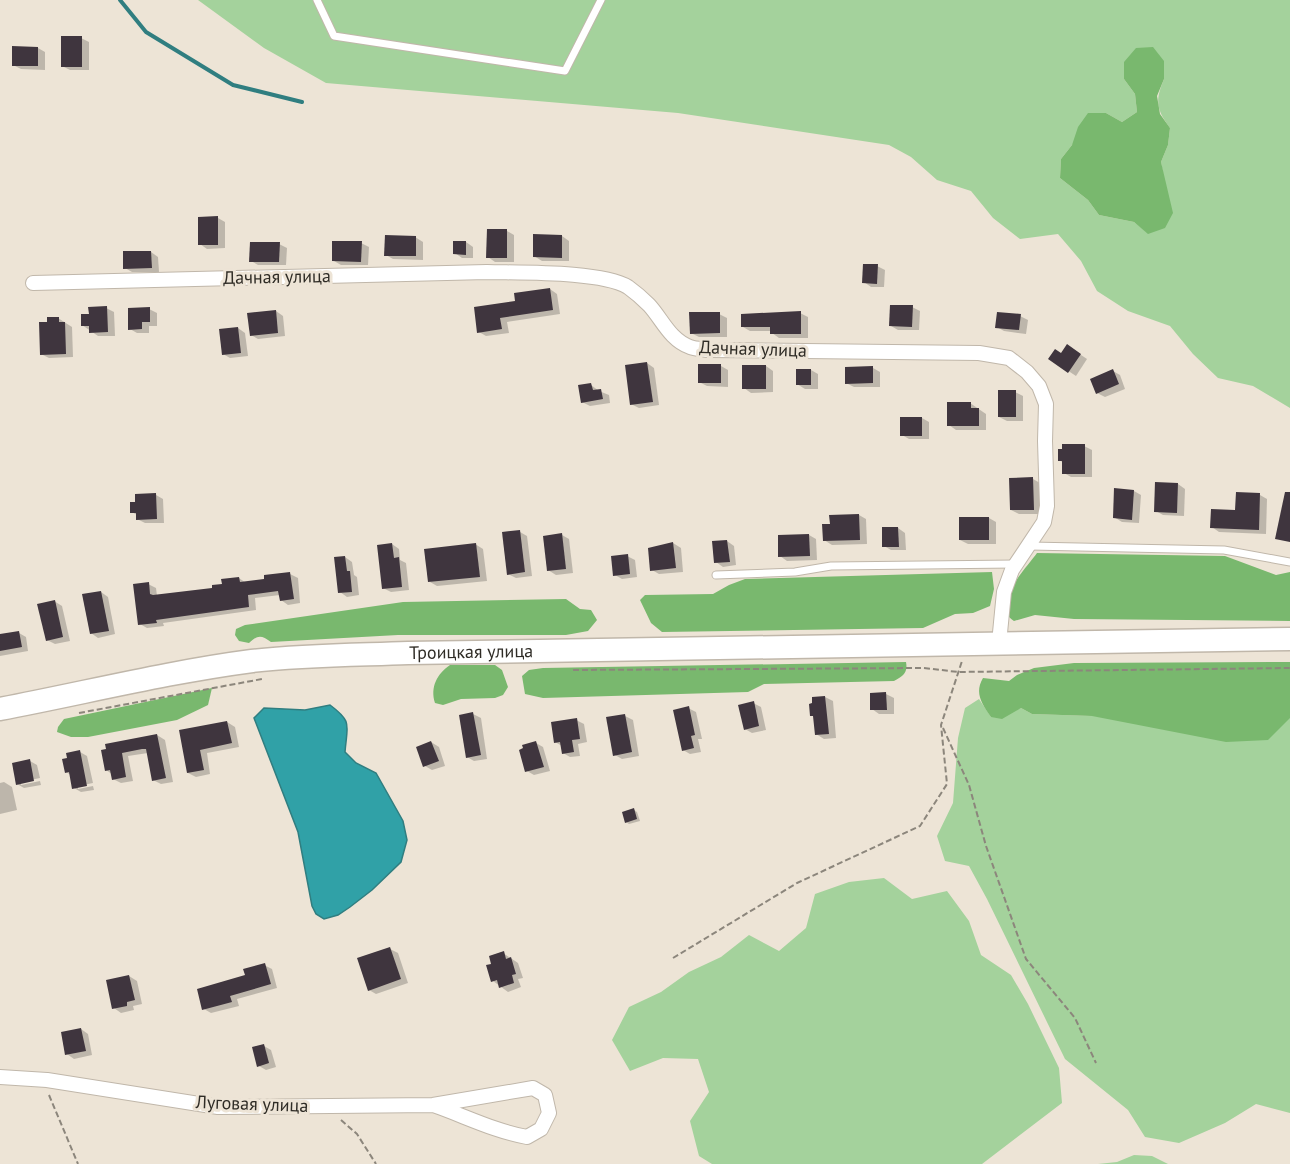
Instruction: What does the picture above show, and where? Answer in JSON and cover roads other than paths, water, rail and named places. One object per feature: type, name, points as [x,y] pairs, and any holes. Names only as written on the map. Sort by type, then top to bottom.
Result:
[{"type":"main road","name":"Троицкая улица","points":[[0,709],[191,671],[253,661],[320,656],[1290,639]]},
{"type":"street","name":"Дачная улица","points":[[33,283],[487,272],[552,274],[608,279],[627,287],[649,305],[663,326],[680,342],[691,348],[979,353],[1009,358],[1027,372],[1039,386],[1046,404],[1047,506],[1044,522],[1015,564],[1004,592],[999,643]]},
{"type":"street","name":"Луговая улица","points":[[0,1077],[42,1080],[218,1107],[433,1105],[532,1088],[545,1095],[549,1113],[541,1129],[527,1137],[501,1132],[433,1105]]},
{"type":"lane","points":[[317,0],[334,36],[565,71],[601,0]]},
{"type":"lane","points":[[1027,546],[1224,550],[1290,562]]},
{"type":"lane","points":[[716,575],[795,572],[831,566],[1015,564]]},
{"type":"water","points":[[330,705],[342,716],[347,725],[345,752],[356,763],[376,773],[403,821],[407,840],[401,862],[372,890],[338,915],[324,919],[316,914],[312,906],[298,832],[254,718],[264,708],[305,710]]},
{"type":"waterway","points":[[120,0],[146,32],[233,85],[302,102]]}]
